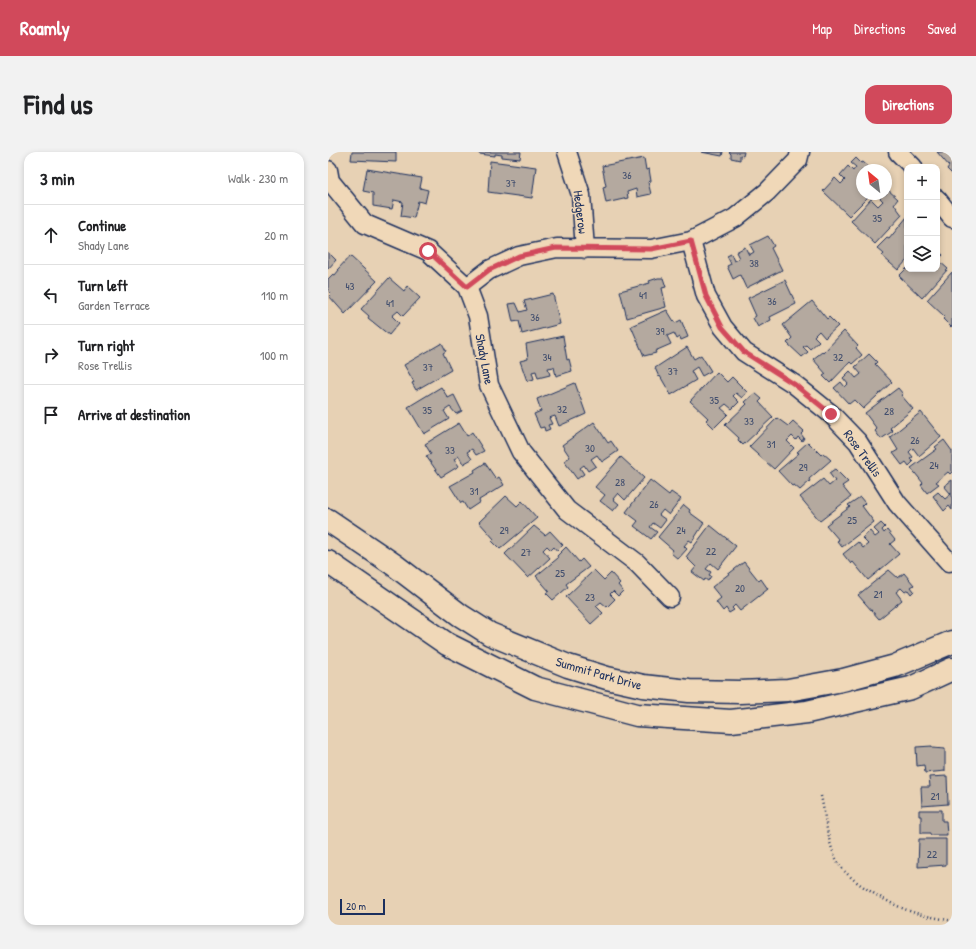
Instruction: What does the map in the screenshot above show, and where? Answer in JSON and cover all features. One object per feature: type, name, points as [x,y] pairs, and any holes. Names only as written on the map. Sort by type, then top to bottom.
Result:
[{"type":"street","name":"Hedgerow","points":[[567,152],[581,195],[585,249]]},
{"type":"street","points":[[467,287],[489,270],[519,256],[556,248],[651,249],[691,241],[735,218],[767,192],[798,160],[800,152]]},
{"type":"street","points":[[898,152],[910,164]]},
{"type":"street","name":"Shady Lane","points":[[328,170],[330,181],[366,224],[428,251],[467,287],[478,316],[489,385],[521,452],[567,510],[637,563],[670,597]]},
{"type":"street","points":[[938,200],[952,218]]},
{"type":"street","name":"Rose Trellis","points":[[691,241],[706,296],[722,327],[744,352],[794,384],[831,414],[858,442],[897,503],[949,562]]},
{"type":"street","name":"Summit Park Drive","points":[[328,520],[393,564],[460,615],[490,634],[568,666],[607,678],[643,686],[689,691],[740,692],[788,690],[843,680],[895,666],[952,642]]},
{"type":"street","points":[[328,562],[447,644],[535,688],[637,715],[731,721],[807,712],[911,688],[952,669]]},
{"type":"path","points":[[821,796],[830,845],[839,865],[858,882],[879,897],[915,913],[952,921]]},
{"type":"building","points":[[352,152],[396,152],[396,162],[351,160]]},
{"type":"building","points":[[479,152],[521,152],[520,159],[502,157],[502,155],[495,154],[495,156],[479,154]]},
{"type":"building","points":[[701,152],[723,152],[722,156]]},
{"type":"building","points":[[729,152],[744,152],[743,156],[740,155],[740,160],[731,158],[731,154]]},
{"type":"building","points":[[937,152],[952,152],[952,174],[947,169],[949,166]]},
{"type":"building","points":[[644,158],[646,170],[649,169],[651,181],[648,182],[651,194],[637,197],[636,189],[627,192],[628,198],[606,203],[603,187],[606,186],[602,166]]},
{"type":"building","points":[[856,158],[861,163],[863,162],[865,164],[856,164],[856,167],[851,163]]},
{"type":"building","points":[[490,161],[536,167],[532,198],[488,192]]},
{"type":"building","points":[[848,166],[853,171],[856,167],[856,200],[865,200],[849,216],[823,191],[835,178],[841,184],[845,180],[840,175]]},
{"type":"building","points":[[367,169],[422,178],[420,188],[428,190],[425,203],[418,201],[414,218],[401,216],[403,202],[394,200],[392,209],[373,206],[373,193],[363,191]]},
{"type":"building","points":[[892,194],[898,199],[894,204],[902,215],[875,244],[851,221],[870,200],[878,206],[883,201],[882,200],[892,200]]},
{"type":"building","points":[[904,221],[904,263],[898,270],[882,256],[884,254],[877,248],[887,238],[889,239]]},
{"type":"building","points":[[768,236],[774,246],[771,248],[782,270],[746,288],[740,275],[733,279],[727,266],[731,264],[727,256],[731,254],[734,261],[739,258],[736,252],[745,247],[749,255],[754,252],[750,245]]},
{"type":"building","points":[[328,252],[336,260],[328,269]]},
{"type":"building","points":[[350,256],[377,281],[345,314],[329,296],[331,294],[328,291],[328,279],[333,274],[335,275],[339,270],[338,269]]},
{"type":"building","points":[[940,262],[948,269],[922,298],[899,276],[904,271],[940,272]]},
{"type":"building","points":[[952,272],[951,327],[943,319],[945,317],[927,300]]},
{"type":"building","points":[[389,278],[404,291],[407,286],[420,298],[403,316],[398,311],[392,316],[399,323],[389,335],[368,318],[369,316],[361,309]]},
{"type":"building","points":[[663,278],[666,287],[662,288],[666,307],[627,318],[620,291],[650,283],[649,281]]},
{"type":"building","points":[[785,280],[796,304],[770,317],[771,320],[758,327],[753,318],[756,316],[748,298]]},
{"type":"building","points":[[553,294],[560,324],[522,334],[519,321],[513,322],[509,304],[516,303],[520,312],[527,310],[524,301]]},
{"type":"building","points":[[812,301],[827,319],[829,317],[838,326],[825,338],[819,331],[814,336],[819,341],[810,349],[806,345],[803,347],[808,352],[802,357],[787,343],[792,338],[783,325]]},
{"type":"building","points":[[667,310],[675,323],[681,320],[688,337],[681,340],[680,337],[677,339],[674,333],[667,336],[671,344],[655,351],[656,353],[644,356],[631,326]]},
{"type":"building","points":[[844,331],[858,346],[856,348],[862,355],[852,364],[850,362],[830,383],[823,376],[826,374],[813,359],[822,352],[823,353]]},
{"type":"building","points":[[563,336],[567,360],[569,359],[572,371],[556,376],[554,367],[548,368],[550,375],[538,378],[536,371],[532,372],[534,379],[527,381],[520,361],[528,359],[526,344]]},
{"type":"building","points":[[442,343],[446,351],[443,353],[451,370],[416,390],[412,383],[414,382],[404,365]]},
{"type":"building","points":[[687,347],[694,359],[701,355],[711,371],[702,376],[697,367],[691,371],[696,380],[671,395],[655,368]]},
{"type":"building","points":[[869,354],[877,362],[875,364],[892,382],[863,409],[854,400],[849,404],[834,388],[841,382],[845,387],[848,384],[843,378],[850,371],[856,378],[861,374],[855,367]]},
{"type":"building","points":[[717,372],[727,382],[732,377],[747,392],[742,398],[736,393],[733,396],[739,402],[732,409],[726,404],[721,408],[728,414],[714,428],[706,420],[708,418],[690,401]]},
{"type":"building","points":[[575,383],[586,414],[559,426],[555,416],[549,418],[552,424],[548,425],[550,429],[545,431],[544,427],[540,428],[534,414],[541,411],[537,399]]},
{"type":"building","points":[[441,387],[448,398],[454,395],[462,411],[456,414],[450,407],[444,411],[449,419],[424,434],[408,407]]},
{"type":"building","points":[[898,388],[903,394],[901,395],[913,409],[890,428],[893,431],[881,439],[875,431],[877,429],[865,413]]},
{"type":"building","points":[[755,393],[762,399],[759,402],[773,417],[743,445],[738,440],[739,438],[725,425],[747,404],[745,402]]},
{"type":"building","points":[[921,412],[941,437],[919,456],[913,448],[909,452],[913,457],[910,459],[913,462],[909,466],[906,462],[902,465],[893,453],[898,450],[890,437]]},
{"type":"building","points":[[777,418],[788,426],[793,421],[804,431],[801,434],[804,438],[802,441],[798,437],[796,440],[792,436],[787,441],[794,448],[774,469],[749,447]]},
{"type":"building","points":[[594,422],[608,443],[611,441],[618,451],[602,462],[597,455],[591,459],[596,466],[588,471],[584,465],[580,468],[584,474],[577,479],[564,461],[570,457],[562,445]]},
{"type":"building","points":[[459,423],[467,436],[472,432],[484,451],[476,455],[472,449],[467,452],[472,459],[463,464],[459,456],[454,459],[459,466],[441,477],[426,456],[431,454],[425,444]]},
{"type":"building","points":[[944,440],[952,451],[952,472],[950,474],[948,472],[936,482],[939,484],[927,493],[921,485],[923,483],[911,468],[937,449],[935,447]]},
{"type":"building","points":[[808,442],[821,455],[823,453],[831,460],[809,479],[810,481],[800,490],[794,485],[792,486],[778,471],[799,453],[797,452]]},
{"type":"building","points":[[621,457],[644,478],[625,500],[618,493],[613,499],[619,504],[613,511],[600,501],[605,495],[595,487]]},
{"type":"building","points":[[485,463],[496,479],[499,477],[504,485],[479,500],[480,502],[468,510],[463,502],[461,503],[450,486],[475,472],[474,470]]},
{"type":"building","points":[[835,469],[848,482],[842,486],[851,497],[820,521],[800,497],[823,479],[829,486],[835,481],[829,473]]},
{"type":"building","points":[[650,480],[669,495],[671,492],[681,499],[669,515],[663,510],[659,515],[666,520],[660,528],[653,523],[650,527],[657,532],[651,539],[634,526],[638,521],[626,512]]},
{"type":"building","points":[[952,480],[952,510],[949,506],[944,511],[933,496],[938,492],[945,499],[951,494],[944,486]]},
{"type":"building","points":[[506,496],[517,506],[522,501],[537,518],[500,549],[492,541],[494,539],[479,522]]},
{"type":"building","points":[[860,497],[865,503],[862,506],[874,522],[842,547],[837,541],[839,540],[826,525],[850,507],[848,505]]},
{"type":"building","points":[[684,505],[690,510],[689,512],[704,523],[692,542],[689,540],[684,546],[687,549],[678,559],[671,553],[673,550],[658,537]]},
{"type":"building","points":[[881,523],[885,527],[882,530],[884,533],[887,530],[895,540],[890,544],[899,554],[868,580],[853,562],[851,564],[843,554],[858,542],[863,548],[868,544],[862,538],[870,531],[875,537],[879,534],[874,529]]},
{"type":"building","points":[[710,525],[736,546],[718,569],[711,563],[706,569],[711,572],[709,575],[711,576],[708,581],[705,579],[704,581],[692,572],[696,567],[686,557]]},
{"type":"building","points":[[534,526],[545,535],[550,531],[563,545],[557,551],[554,547],[551,550],[547,546],[543,550],[550,558],[528,578],[505,554]]},
{"type":"building","points":[[566,547],[579,562],[582,559],[589,567],[566,584],[568,587],[553,600],[546,593],[549,591],[536,576],[558,558],[557,556]]},
{"type":"building","points":[[744,562],[759,581],[761,579],[768,589],[740,611],[735,605],[732,608],[734,610],[729,613],[726,608],[723,611],[716,602],[721,598],[712,587]]},
{"type":"building","points":[[594,570],[604,580],[611,573],[620,583],[618,585],[623,591],[618,596],[613,591],[610,594],[615,599],[607,607],[601,602],[596,606],[603,613],[591,624],[566,597]]},
{"type":"building","points":[[889,570],[898,578],[904,573],[914,585],[911,587],[914,591],[911,594],[908,590],[905,592],[901,588],[896,592],[902,600],[879,619],[858,595]]},
{"type":"building","points":[[932,746],[932,748],[945,749],[945,771],[925,773],[924,765],[917,766],[916,747]]},
{"type":"building","points":[[947,776],[948,804],[922,806],[921,787],[930,787],[929,777]]},
{"type":"building","points":[[919,810],[942,810],[942,821],[946,821],[947,835],[930,835],[930,833],[921,833],[921,816],[919,816]]},
{"type":"building","points":[[919,839],[946,839],[946,865],[918,867]]},
{"type":"route","points":[[428,251],[467,287],[489,270],[519,256],[556,248],[651,249],[691,241],[706,296],[722,327],[744,352],[794,384],[831,414]]}]
